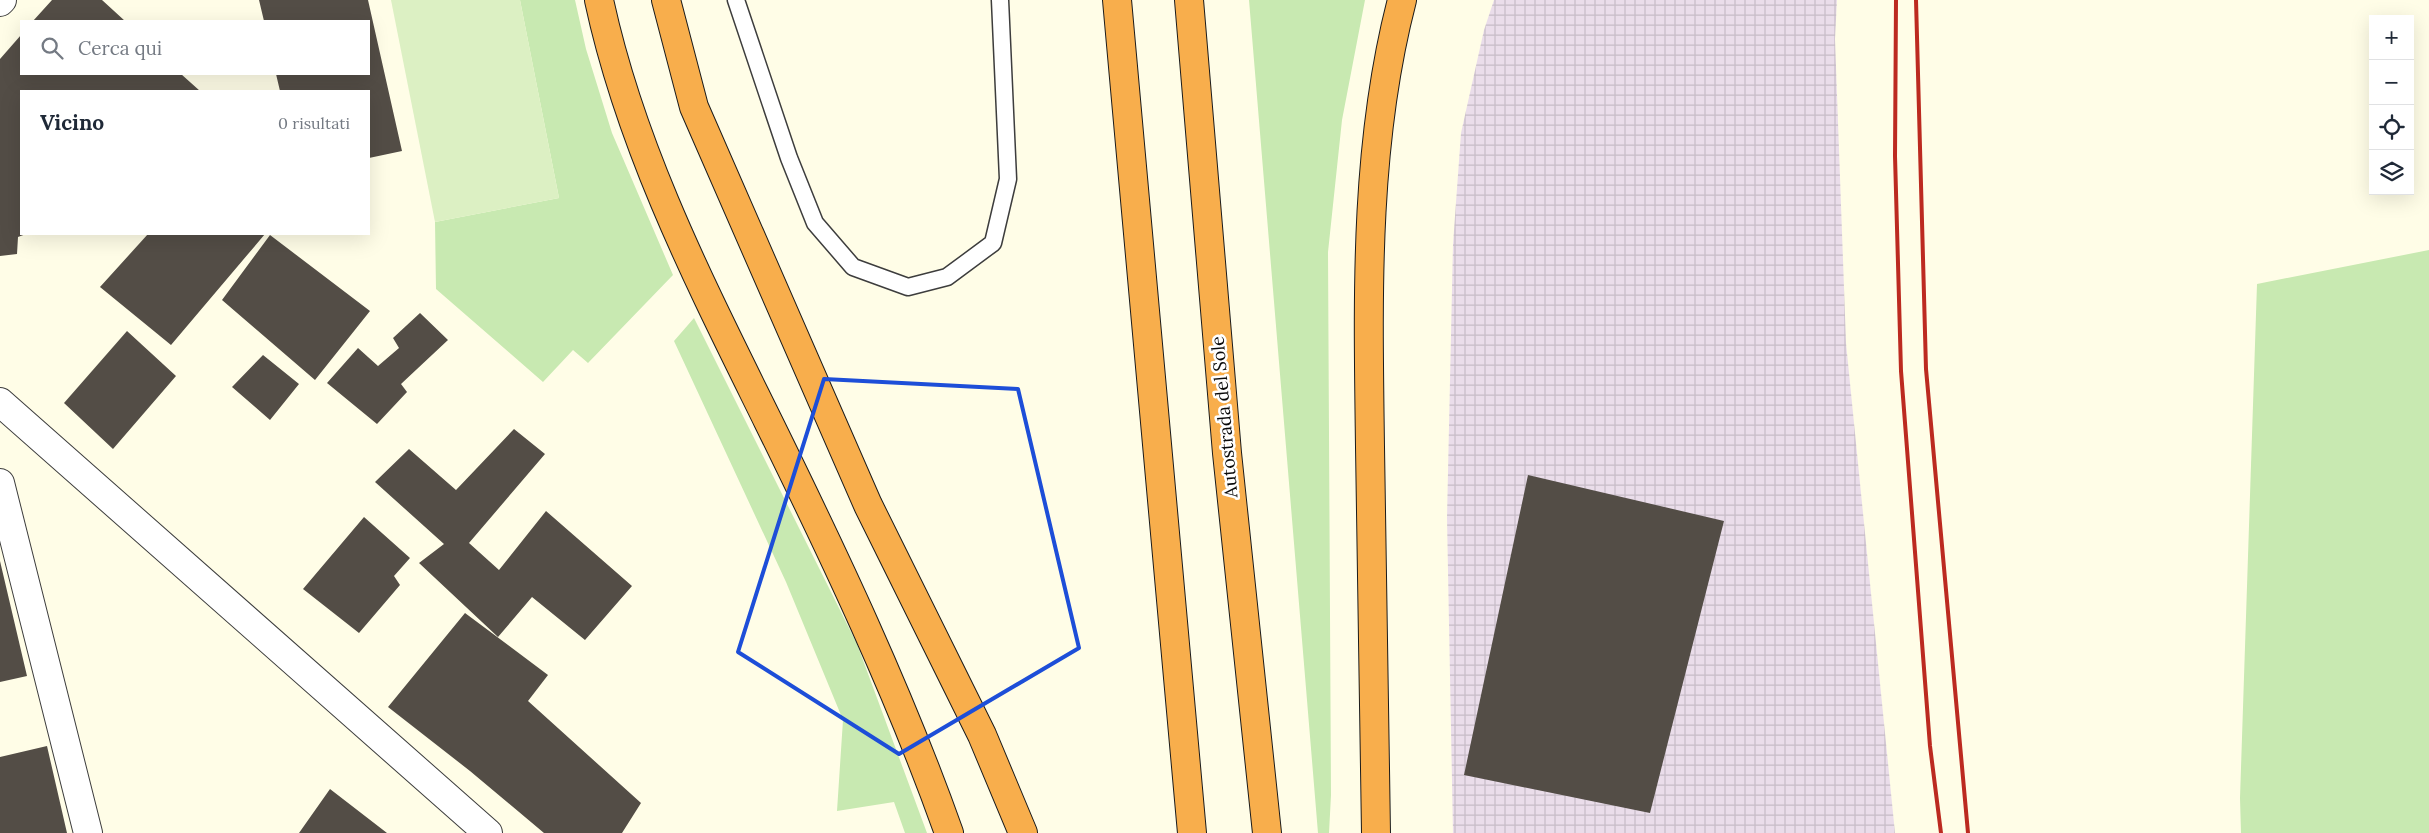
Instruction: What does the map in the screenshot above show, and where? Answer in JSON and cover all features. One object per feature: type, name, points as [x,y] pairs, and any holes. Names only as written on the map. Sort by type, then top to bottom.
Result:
[{"type":"highway","points":[[599,0],[634,128],[694,271],[826,540],[928,774],[949,833]]},
{"type":"highway","points":[[666,0],[694,107],[868,505],[982,735],[1023,833]]},
{"type":"highway","points":[[1117,0],[1192,833]]},
{"type":"highway","name":"Autostrada del Sole","points":[[1188,0],[1227,453],[1267,833]]},
{"type":"highway","points":[[1376,833],[1367,281],[1374,160],[1390,43],[1402,0]]},
{"type":"street","points":[[0,402],[488,833]]},
{"type":"street","points":[[0,483],[88,833]]},
{"type":"lane","points":[[736,0],[789,158],[815,223],[853,267],[908,287],[947,277],[993,243],[1008,179],[1000,0]]},
{"type":"lane","points":[[1108,0],[1122,57]]},
{"type":"highlighted area","points":[[824,379],[1018,389],[1079,648],[899,754],[738,652]]},
{"type":"shaded area","points":[[1494,0],[1837,0],[1835,39],[1846,343],[1895,833],[1453,833],[1447,518],[1453,244],[1461,133],[1484,30]]},
{"type":"green space","points":[[391,0],[520,0],[559,198],[435,222]]},
{"type":"green space","points":[[520,0],[575,0],[586,49],[612,133],[673,275],[588,363],[573,350],[543,382],[436,289],[435,222],[559,198]]},
{"type":"green space","points":[[1249,0],[1365,0],[1342,120],[1328,252],[1331,795],[1329,833],[1318,833]]},
{"type":"green space","points":[[2429,250],[2429,833],[2241,833],[2240,798],[2257,284]]},
{"type":"green space","points":[[694,318],[857,644],[927,833],[905,833],[894,802],[837,811],[843,720],[786,582],[674,341]]},
{"type":"building","points":[[52,0],[102,0],[124,20],[34,20]]},
{"type":"building","points":[[259,0],[368,0],[402,151],[370,158],[370,90],[280,90],[276,75],[370,75],[370,20],[264,20]]},
{"type":"building","points":[[20,36],[20,75],[182,75],[199,90],[20,90],[20,235],[23,235],[18,237],[17,254],[0,256],[0,59]]},
{"type":"building","points":[[147,235],[264,235],[171,345],[100,287]]},
{"type":"building","points":[[270,235],[370,311],[315,380],[222,300]]},
{"type":"building","points":[[420,313],[448,340],[401,384],[407,392],[377,424],[327,383],[358,348],[378,366],[399,348],[393,338]]},
{"type":"building","points":[[127,331],[176,376],[113,449],[64,403]]},
{"type":"building","points":[[263,355],[299,384],[270,420],[232,387]]},
{"type":"building","points":[[514,429],[545,454],[469,543],[499,570],[546,511],[632,586],[585,640],[532,597],[498,637],[419,563],[444,544],[375,482],[409,449],[456,490]]},
{"type":"building","points":[[1528,475],[1724,521],[1650,813],[1464,775]]},
{"type":"building","points":[[364,517],[410,558],[394,576],[400,585],[359,633],[303,589]]},
{"type":"building","points":[[0,561],[27,676],[0,682]]},
{"type":"building","points":[[465,613],[548,675],[528,701],[641,803],[622,833],[544,833],[470,771],[388,707]]},
{"type":"building","points":[[47,746],[67,833],[0,833],[0,757]]},
{"type":"building","points":[[330,789],[387,833],[299,833]]},
{"type":"railway","points":[[1896,0],[1895,156],[1901,371],[1930,746],[1941,833]]},
{"type":"railway","points":[[1916,0],[1926,369],[1968,833]]}]
